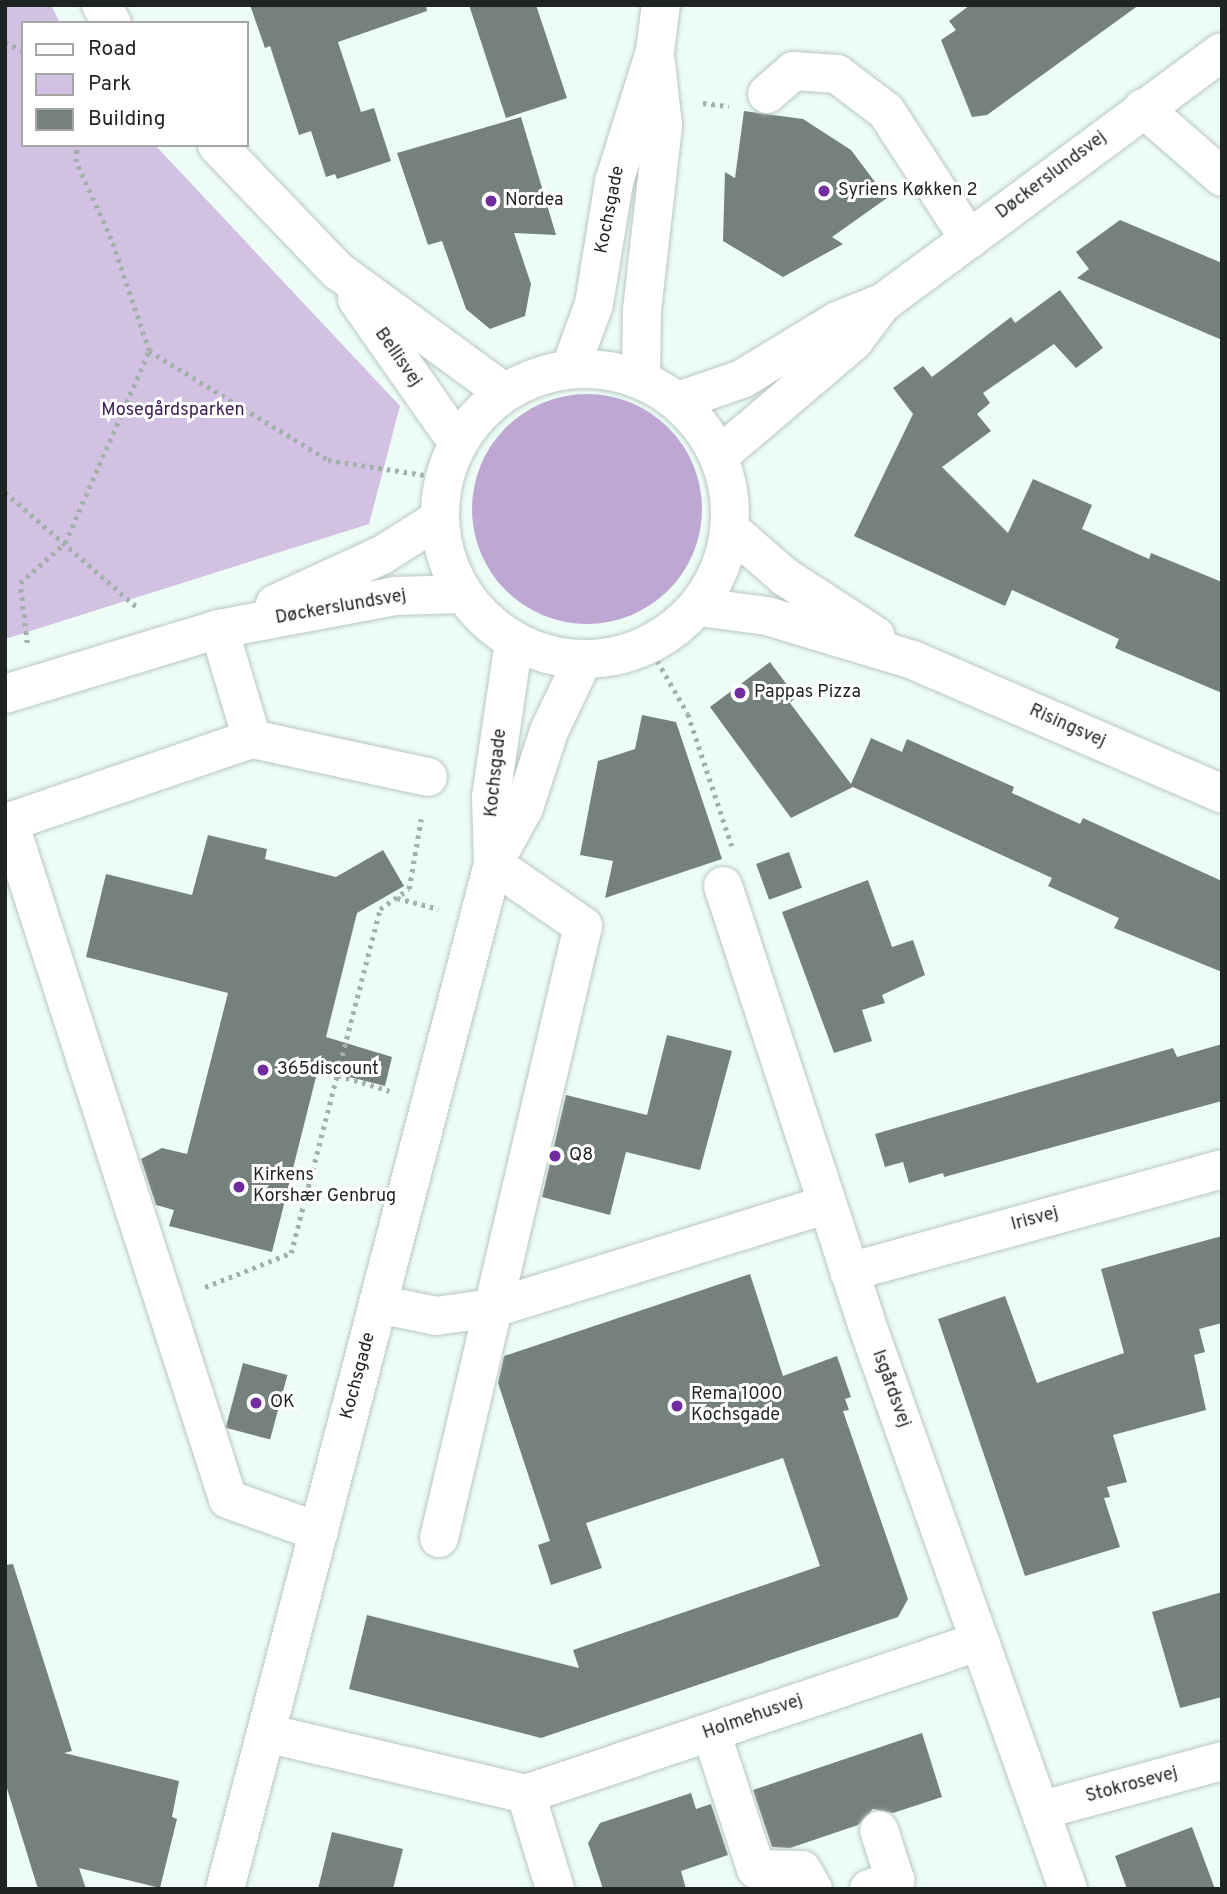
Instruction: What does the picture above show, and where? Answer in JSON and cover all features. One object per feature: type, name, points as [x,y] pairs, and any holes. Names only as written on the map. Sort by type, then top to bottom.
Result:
[{"type":"street","points":[[101,5],[111,21]]},
{"type":"street","name":"Kochsgade","points":[[570,369],[594,304],[614,182],[655,51],[661,5]]},
{"type":"street","name":"Kochsgade","points":[[641,379],[642,310],[663,125],[655,51]]},
{"type":"street","name":"Døckerslundsvej","points":[[678,401],[742,379],[837,321],[884,302],[1222,52]]},
{"type":"street","points":[[767,94],[793,71],[837,74],[886,111],[968,239]]},
{"type":"street","points":[[1143,108],[1222,177]]},
{"type":"street","name":"Bellisvej","points":[[219,147],[338,271],[458,443]]},
{"type":"street","name":"Bellisvej","points":[[338,271],[504,392]]},
{"type":"street","name":"Døckerslundsvej","points":[[720,456],[854,341],[884,302]]},
{"type":"street","points":[[570,369],[608,370],[641,379],[678,401],[704,429],[720,456],[727,480],[731,530],[720,572],[699,607],[649,646],[583,660],[513,641],[486,622],[463,594],[446,561],[439,519],[444,478],[458,443],[504,392],[570,369]]},
{"type":"street","name":"Døckerslundsvej","points":[[219,629],[382,555],[439,519]]},
{"type":"street","name":"Risingsvej","points":[[731,530],[785,578],[913,660]]},
{"type":"street","name":"Døckerslundsvej","points":[[19,690],[219,629],[395,596],[463,594]]},
{"type":"street","name":"Risingsvej","points":[[699,607],[767,616],[913,660],[1222,794]]},
{"type":"street","points":[[219,629],[252,739]]},
{"type":"street","name":"Kochsgade","points":[[493,864],[491,797],[513,641]]},
{"type":"street","name":"Kochsgade","points":[[225,1889],[493,864],[524,808],[550,730],[583,660]]},
{"type":"street","points":[[319,1532],[228,1499],[9,822],[252,739],[428,777]]},
{"type":"street","points":[[439,1538],[583,926],[493,864]]},
{"type":"street","name":"Isgårdsvej","points":[[723,886],[849,1272],[1068,1889]]},
{"type":"street","name":"Irisvej","points":[[849,1272],[1222,1169]]},
{"type":"street","points":[[378,1304],[436,1315],[494,1308],[827,1204]]},
{"type":"street","name":"Holmehusvej","points":[[526,1794],[980,1641]]},
{"type":"street","points":[[711,1732],[756,1870],[802,1870],[813,1889]]},
{"type":"street","points":[[266,1733],[526,1794],[555,1889]]},
{"type":"street","name":"Stokrosevej","points":[[1042,1810],[1222,1761]]},
{"type":"street","points":[[869,1889],[895,1880],[879,1830]]},
{"type":"path","points":[[5,42],[21,50]]},
{"type":"path","points":[[660,97],[752,109],[767,94]]},
{"type":"path","points":[[77,147],[76,162],[111,239],[149,351],[328,460],[444,478]]},
{"type":"path","points":[[19,690],[20,583],[65,543],[149,351]]},
{"type":"path","points":[[5,492],[176,642]]},
{"type":"path","points":[[649,646],[688,715],[735,856],[723,886]]},
{"type":"path","points":[[165,1303],[291,1253],[380,909],[409,889],[428,777]]},
{"type":"path","points":[[338,1074],[430,1103]]},
{"type":"green space","name":"Mosegårdsparken","points":[[5,5],[51,5],[59,21],[21,21],[21,147],[157,147],[400,406],[369,524],[5,639]]},
{"type":"shaded area","points":[[576,394],[598,394],[641,407],[660,420],[676,436],[689,455],[697,476],[702,509],[700,531],[689,563],[676,582],[660,598],[641,611],[620,619],[598,624],[576,624],[533,611],[514,598],[498,582],[485,563],[477,542],[472,520],[472,498],[485,455],[498,436],[514,420],[533,407],[554,399]]},
{"type":"building","points":[[250,5],[426,5],[427,11],[338,42],[361,112],[374,108],[391,161],[337,179],[335,174],[326,177],[311,131],[299,135],[270,46],[265,48]]},
{"type":"building","points":[[469,5],[536,5],[567,98],[506,118]]},
{"type":"building","points":[[970,5],[1139,5],[987,115],[972,117],[941,40],[956,30],[949,21]]},
{"type":"building","points":[[744,111],[803,119],[851,150],[887,198],[832,237],[843,244],[783,277],[723,241],[725,172],[735,178]]},
{"type":"building","points":[[521,117],[556,235],[514,233],[531,284],[525,316],[490,329],[466,309],[442,241],[428,245],[397,153]]},
{"type":"building","points":[[1120,220],[1222,263],[1222,340],[1077,278],[1089,269],[1076,252]]},
{"type":"building","points":[[1060,290],[1103,348],[1076,368],[1054,344],[983,393],[990,403],[977,414],[991,431],[942,467],[1008,533],[1033,479],[1092,505],[1082,529],[1149,559],[1151,553],[1222,582],[1222,693],[1115,648],[1119,639],[1012,590],[1005,606],[854,536],[913,414],[893,388],[923,366],[932,377],[1011,317],[1015,323]]},
{"type":"building","points":[[770,662],[796,697],[790,703],[851,784],[871,738],[902,752],[907,739],[1014,787],[1012,793],[1080,824],[1083,818],[1222,881],[1222,972],[1114,928],[1119,918],[1048,886],[1052,878],[853,787],[791,818],[710,707]]},
{"type":"building","points":[[642,715],[676,722],[722,859],[605,898],[613,861],[580,855],[598,761],[635,749]]},
{"type":"building","name":"365discount","points":[[208,835],[267,849],[265,859],[336,877],[383,850],[404,886],[357,913],[326,1037],[392,1057],[385,1086],[318,1069],[272,1252],[169,1226],[174,1210],[156,1205],[141,1159],[162,1148],[187,1154],[228,993],[86,957],[106,874],[192,895]]},
{"type":"building","points":[[789,852],[802,888],[769,900],[756,864]]},
{"type":"building","points":[[868,880],[892,947],[913,940],[925,975],[882,995],[885,1003],[862,1010],[872,1041],[834,1053],[782,912]]},
{"type":"building","points":[[667,1035],[732,1051],[700,1170],[626,1152],[610,1215],[542,1197],[566,1095],[647,1115]]},
{"type":"building","points":[[1222,1044],[1222,1101],[944,1177],[943,1173],[909,1183],[903,1162],[885,1167],[875,1134],[1173,1048],[1177,1057]]},
{"type":"building","points":[[1222,1236],[1222,1323],[1199,1329],[1205,1352],[1194,1355],[1206,1410],[1113,1435],[1127,1482],[1107,1487],[1110,1497],[1104,1498],[1120,1547],[1025,1576],[938,1319],[1005,1296],[1037,1383],[1124,1353],[1101,1269]]},
{"type":"building","points":[[750,1274],[783,1376],[837,1356],[851,1397],[845,1399],[849,1410],[843,1411],[908,1599],[898,1617],[541,1738],[349,1689],[367,1615],[579,1668],[573,1650],[820,1566],[783,1458],[586,1523],[602,1568],[551,1585],[538,1545],[550,1541],[498,1383],[504,1356]]},
{"type":"building","points":[[243,1363],[287,1375],[270,1440],[226,1428]]},
{"type":"building","points":[[13,1564],[72,1751],[64,1753],[179,1781],[172,1817],[177,1819],[160,1888],[79,1868],[86,1889],[38,1889],[5,1782],[5,1565]]},
{"type":"building","points":[[1222,1592],[1222,1697],[1180,1708],[1152,1612]]},
{"type":"building","points":[[922,1733],[942,1797],[893,1813],[873,1809],[858,1825],[790,1848],[772,1847],[753,1790]]},
{"type":"building","points":[[691,1793],[696,1809],[711,1804],[728,1855],[681,1871],[686,1889],[603,1889],[588,1843],[600,1823]]},
{"type":"building","points":[[1192,1827],[1215,1889],[1127,1889],[1115,1856]]},
{"type":"building","points":[[332,1832],[403,1849],[393,1889],[318,1889]]},
{"type":"place","name":"Syriens Køkken 2","points":[[824,191]]},
{"type":"place","name":"Nordea","points":[[491,201]]},
{"type":"place","name":"Pappas Pizza","points":[[740,693]]},
{"type":"place","name":"365discount","points":[[263,1070]]},
{"type":"place","name":"Q8","points":[[555,1156]]},
{"type":"place","name":"Kirkens Korshær Genbrug","points":[[239,1187]]},
{"type":"place","name":"OK","points":[[256,1403]]},
{"type":"place","name":"Rema 1000 Kochsgade","points":[[677,1406]]}]
